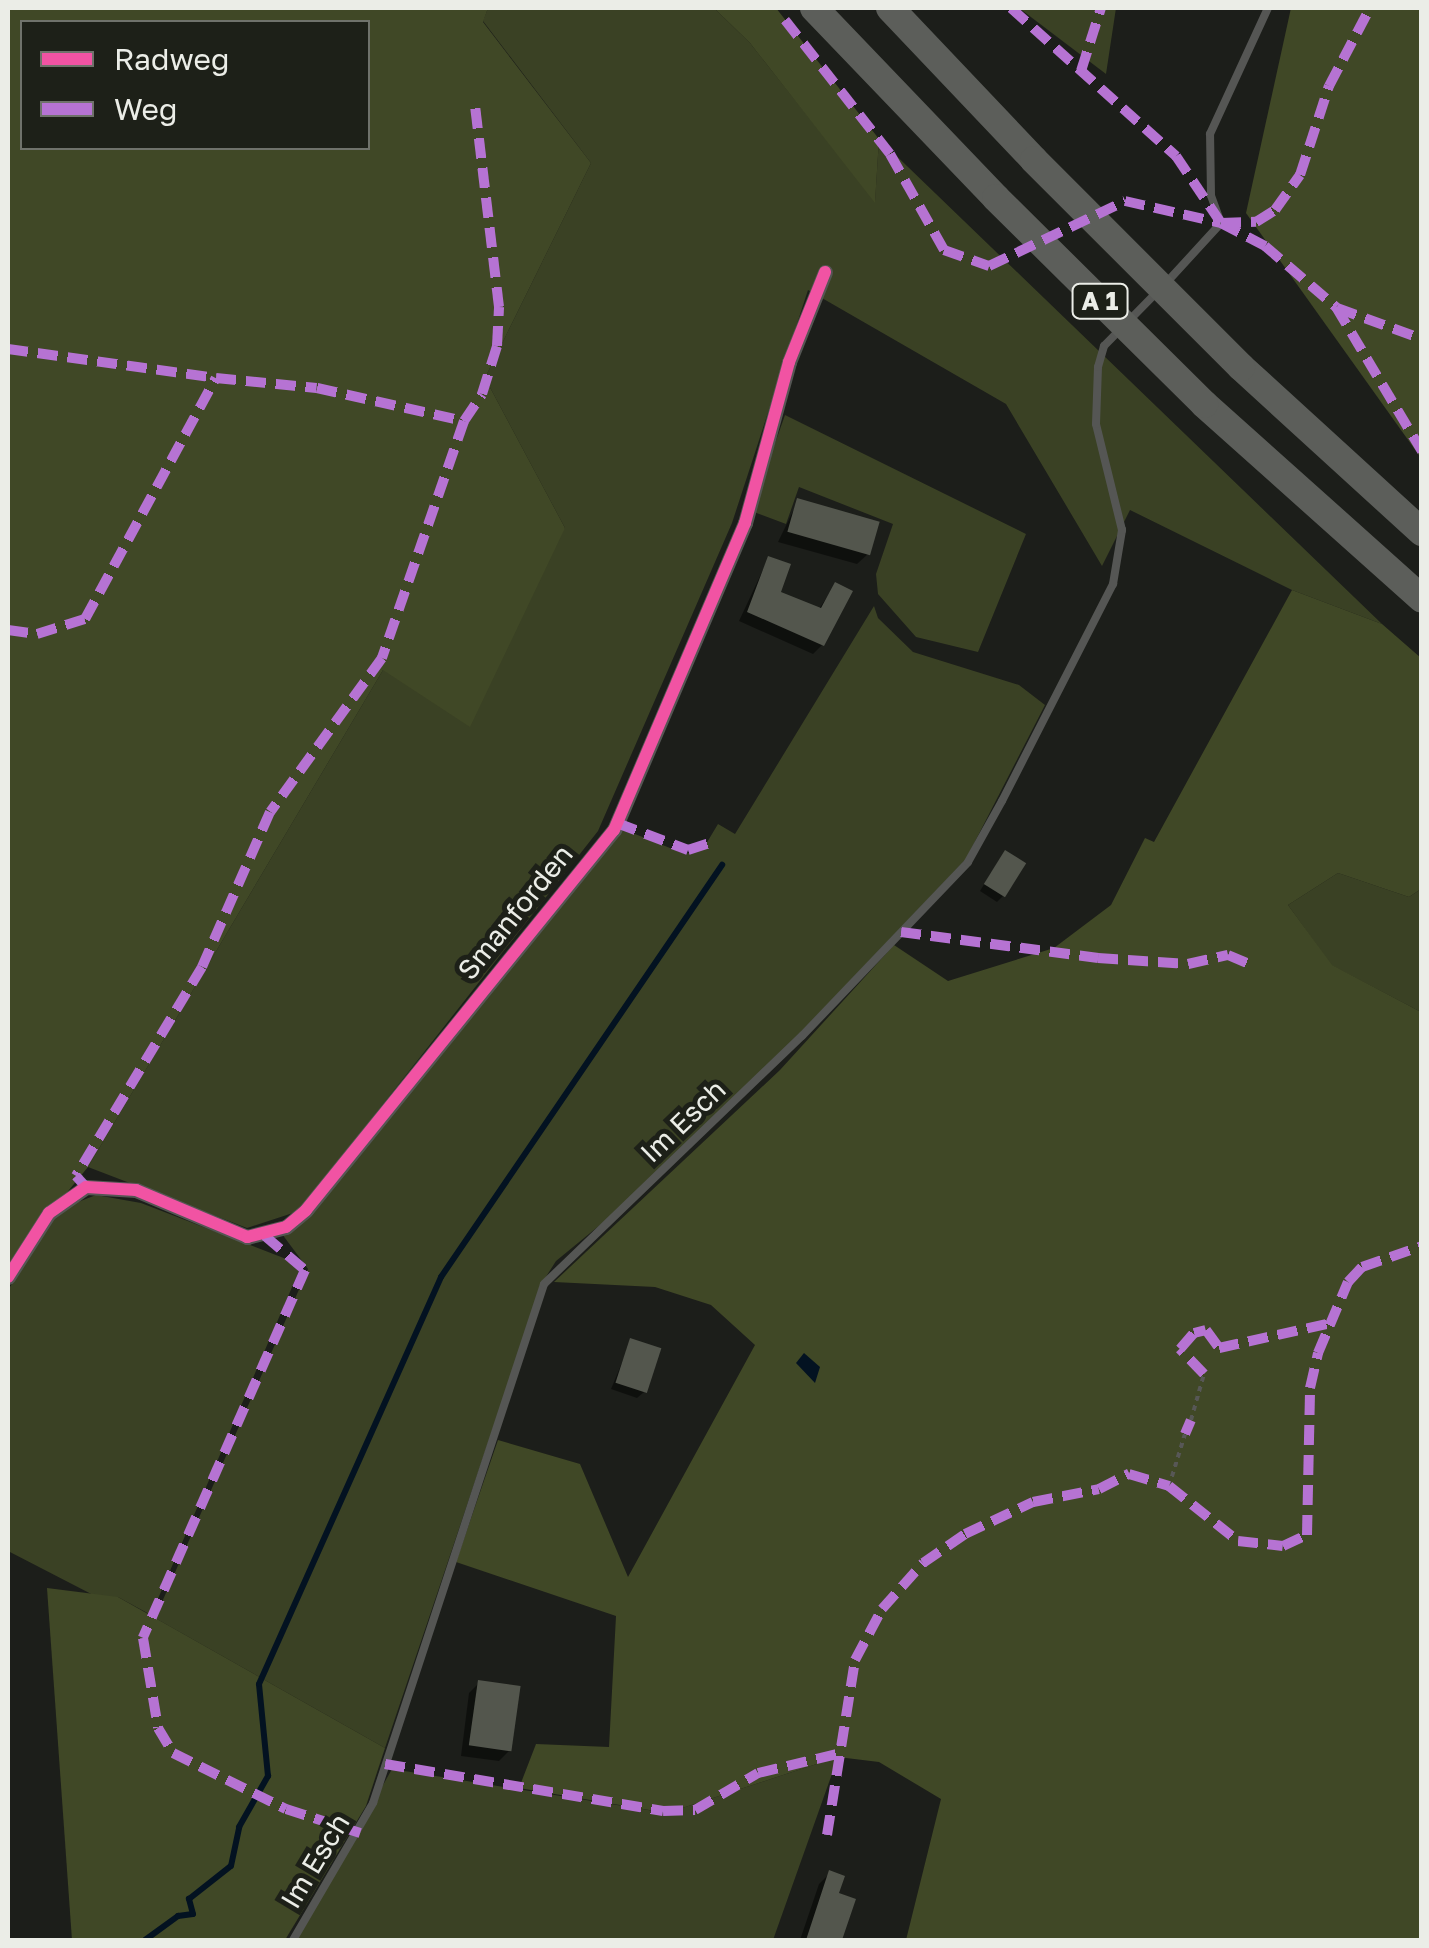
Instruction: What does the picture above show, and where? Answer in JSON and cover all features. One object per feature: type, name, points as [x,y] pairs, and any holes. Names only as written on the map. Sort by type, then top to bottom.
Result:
[{"type":"highway","name":"A 1","points":[[814,8],[996,198],[1204,404],[1422,599]]},
{"type":"highway","name":"A 1","points":[[890,8],[1034,160],[1241,367],[1422,532]]},
{"type":"street","name":"Smanforden","points":[[8,1277],[50,1213],[86,1187],[136,1190],[248,1237],[286,1227],[306,1210],[614,830],[744,523],[790,362],[826,272]]},
{"type":"lane","name":"Im Esch","points":[[293,1940],[373,1804],[418,1652],[544,1284],[802,1036],[968,862],[1112,584],[1122,530],[1096,424],[1098,367],[1104,346],[1221,223],[1211,195],[1210,134],[1268,8]]},
{"type":"path","points":[[1191,1420],[1204,1374]]},
{"type":"path","points":[[1169,1486],[1184,1434]]},
{"type":"green space","points":[[8,8],[488,8],[483,22],[591,163],[485,378],[565,528],[470,727],[383,670],[88,1167],[8,1264]]},
{"type":"green space","points":[[488,8],[714,8],[750,43],[875,201],[879,139],[1382,624],[1292,590],[1130,510],[1102,566],[1006,404],[808,290],[732,523],[598,831],[299,1211],[247,1228],[88,1167],[383,670],[565,528],[485,378],[591,163],[483,21]]},
{"type":"green space","points":[[714,8],[776,8],[879,139],[875,203],[750,43]]},
{"type":"green space","points":[[1019,8],[1116,8],[1106,74]]},
{"type":"green space","points":[[1291,8],[1421,8],[1421,458],[1246,213]]},
{"type":"green space","points":[[785,415],[1026,534],[978,652],[916,637],[878,594],[876,574],[893,524],[799,487],[786,524],[751,511]]},
{"type":"green space","points":[[1292,590],[1382,624],[1421,658],[1421,889],[1409,897],[1338,873],[1288,905],[1332,965],[1421,1012],[1421,1940],[906,1940],[941,1799],[879,1762],[838,1757],[667,1813],[519,1788],[536,1744],[609,1747],[616,1616],[456,1562],[498,1440],[580,1464],[628,1577],[755,1345],[711,1305],[655,1287],[554,1282],[780,1070],[894,945],[948,981],[1054,948],[1111,905],[1145,838],[1154,842]]},
{"type":"green space","points":[[874,606],[878,618],[913,652],[1019,685],[1045,705],[966,859],[801,1032],[617,1211],[556,1261],[542,1283],[385,1748],[155,1618],[308,1269],[282,1234],[620,828],[685,854],[703,849],[718,824],[735,834]]},
{"type":"green space","points":[[1338,873],[1409,897],[1421,889],[1421,1012],[1331,965],[1288,905]]},
{"type":"green space","points":[[96,1195],[141,1203],[294,1262],[299,1271],[151,1615],[118,1597],[99,1598],[8,1551],[8,1290],[60,1209]]},
{"type":"green space","points":[[47,1588],[118,1597],[385,1748],[366,1806],[285,1940],[72,1940]]},
{"type":"green space","points":[[838,1757],[773,1940],[296,1940],[392,1769],[667,1813]]},
{"type":"water","points":[[804,1353],[820,1367],[815,1383],[796,1363]]},
{"type":"building","points":[[797,498],[880,522],[870,555],[787,532]]},
{"type":"building","points":[[768,556],[791,564],[781,592],[821,608],[835,582],[853,591],[824,646],[747,612]]},
{"type":"building","points":[[1005,850],[1026,863],[1005,897],[984,884]]},
{"type":"building","points":[[630,1338],[661,1348],[647,1393],[615,1383]]},
{"type":"building","points":[[478,1680],[521,1686],[511,1751],[469,1745]]},
{"type":"building","points":[[829,1870],[845,1876],[839,1893],[856,1899],[842,1940],[806,1940]]},
{"type":"waterway","points":[[145,1940],[178,1916],[193,1914],[189,1899],[231,1866],[239,1827],[268,1776],[259,1684],[441,1277],[722,865]]},
{"type":"marked path","points":[[1011,8],[1176,156],[1221,223],[1265,246],[1336,307],[1422,451]]},
{"type":"marked path","points":[[1081,71],[1101,8]]},
{"type":"marked path","points":[[785,20],[890,154],[944,250],[989,266],[1125,201],[1221,223],[1256,222],[1275,210],[1300,175],[1329,86],[1370,8]]},
{"type":"marked path","points":[[464,421],[482,394],[497,346],[499,307],[475,105]]},
{"type":"marked path","points":[[1337,308],[1422,339]]},
{"type":"marked path","points":[[8,349],[216,378]]},
{"type":"marked path","points":[[8,630],[37,634],[85,619],[216,378],[317,388],[464,421],[382,658],[270,812],[202,967],[76,1176],[86,1187]]},
{"type":"marked path","points":[[617,823],[688,850],[716,841]]},
{"type":"marked path","points":[[901,932],[1098,958],[1188,964],[1228,955],[1252,965]]},
{"type":"marked path","points":[[265,1236],[305,1270],[143,1638],[158,1728],[173,1753],[286,1809],[360,1833]]},
{"type":"marked path","points":[[827,1835],[855,1660],[882,1609],[923,1563],[965,1534],[1033,1502],[1099,1489],[1129,1474],[1169,1486],[1238,1541],[1283,1546],[1307,1535],[1310,1388],[1318,1353],[1348,1282],[1362,1267],[1422,1246]]},
{"type":"marked path","points":[[1204,1374],[1180,1349],[1194,1333],[1206,1330],[1219,1348],[1335,1322]]},
{"type":"marked path","points":[[1185,1434],[1191,1420]]},
{"type":"marked path","points":[[385,1764],[663,1811],[695,1810],[758,1773],[841,1753]]},
{"type":"cycle path","points":[[8,1277],[49,1213],[86,1187],[136,1190],[247,1237],[286,1227],[306,1210],[614,830],[745,523],[789,362],[825,272]]}]
